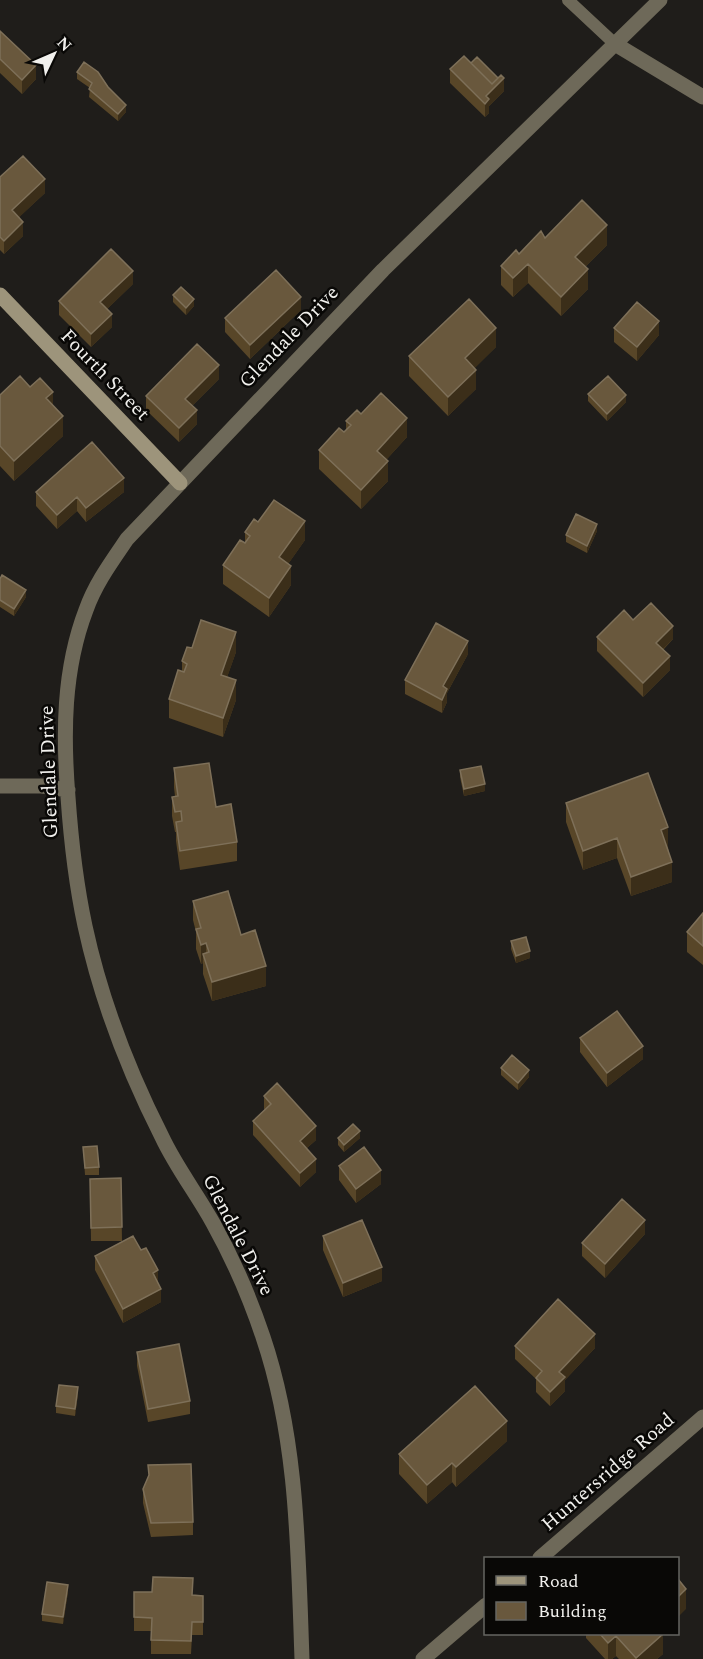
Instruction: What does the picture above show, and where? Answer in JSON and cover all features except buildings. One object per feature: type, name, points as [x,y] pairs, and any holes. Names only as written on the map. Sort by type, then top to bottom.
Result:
[{"type":"street","name":"Glendale Drive","points":[[302,1659],[296,1510],[287,1436],[273,1368],[244,1286],[214,1225],[163,1140],[129,1068],[103,996],[85,926],[72,850],[65,724],[74,651],[86,609],[104,573],[128,539],[382,270],[660,0]]},
{"type":"street","points":[[615,44],[703,97]]},
{"type":"street","name":"Fourth Street","points":[[0,295],[180,483]]},
{"type":"street","points":[[0,786],[42,786],[68,790]]},
{"type":"street","name":"Huntersridge Road","points":[[541,1557],[703,1417]]},
{"type":"street","points":[[423,1659],[484,1607]]},
{"type":"lane","points":[[568,0],[615,44]]}]
